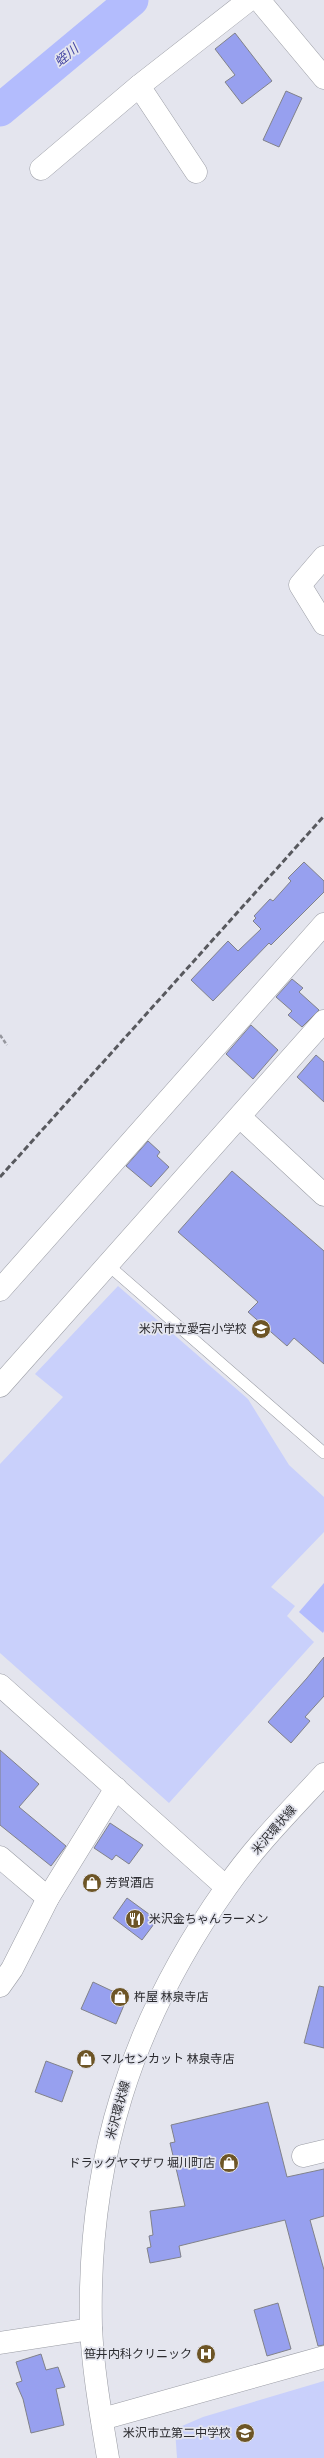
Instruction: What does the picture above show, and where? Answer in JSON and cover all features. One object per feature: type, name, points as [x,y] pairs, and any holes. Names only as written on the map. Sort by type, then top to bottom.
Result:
[{"type":"street","points":[[41,168],[140,86],[249,0]]},
{"type":"street","points":[[259,0],[324,78]]},
{"type":"street","points":[[140,86],[196,172]]},
{"type":"street","points":[[324,557],[300,585],[324,624]]},
{"type":"street","points":[[0,1290],[324,924]]},
{"type":"street","points":[[0,1386],[324,1021]]},
{"type":"street","points":[[240,1117],[324,1194]]},
{"type":"street","points":[[0,1685],[226,1887]]},
{"type":"street","name":"米沢環状線","points":[[108,2458],[92,2329],[91,2271],[99,2190],[116,2111],[143,2033],[175,1967],[226,1887],[256,1850],[324,1774]]},
{"type":"street","points":[[0,1986],[12,1969],[48,1898],[116,1788]]},
{"type":"street","points":[[0,1857],[48,1898]]},
{"type":"street","points":[[303,2156],[324,2151]]},
{"type":"street","points":[[0,2344],[92,2329]]},
{"type":"street","points":[[102,2419],[324,2357]]},
{"type":"lane","points":[[108,1265],[324,1453]]},
{"type":"path","points":[[0,1035],[7,1045]]},
{"type":"shaded area","name":"米沢市立愛宕小学校","points":[[118,1286],[248,1399],[289,1465],[324,1497],[324,1532],[271,1587],[295,1606],[287,1616],[314,1642],[169,1803],[0,1653],[0,1464],[63,1397],[35,1374]]},
{"type":"shaded area","points":[[324,1583],[324,1631],[323,1633],[299,1612]]},
{"type":"shaded area","name":"米沢市立第二中学校","points":[[324,2381],[324,2458],[177,2458],[175,2429],[203,2417]]},
{"type":"building","points":[[235,33],[272,81],[242,104],[225,82],[235,75],[215,49]]},
{"type":"building","points":[[286,91],[302,98],[279,147],[263,140]]},
{"type":"building","points":[[304,862],[324,881],[324,892],[271,945],[269,943],[213,1001],[191,980],[228,941],[238,951],[261,929],[253,921],[256,918],[254,916],[270,899],[273,901],[291,881],[288,878]]},
{"type":"building","points":[[292,979],[303,988],[299,992],[319,1010],[302,1027],[288,1015],[292,1011],[276,997]]},
{"type":"building","points":[[251,1025],[278,1050],[253,1079],[226,1054]]},
{"type":"building","points":[[316,1055],[324,1062],[324,1102],[297,1077]]},
{"type":"building","points":[[148,1141],[160,1152],[157,1156],[169,1167],[151,1187],[126,1166]]},
{"type":"building","points":[[232,1171],[324,1251],[324,1364],[294,1338],[287,1346],[248,1312],[258,1302],[178,1232]]},
{"type":"building","points":[[324,1657],[324,1696],[305,1717],[310,1721],[291,1743],[268,1722]]},
{"type":"building","points":[[0,1750],[39,1784],[19,1807],[66,1846],[51,1866],[0,1825]]},
{"type":"building","points":[[110,1823],[143,1845],[129,1864],[116,1855],[112,1860],[94,1848]]},
{"type":"building","name":"米沢金ちゃんラーメン","points":[[127,1898],[157,1920],[142,1940],[113,1918]]},
{"type":"building","points":[[93,1982],[127,1998],[116,2024],[81,2009]]},
{"type":"building","points":[[319,1986],[324,1987],[324,2048],[304,2043]]},
{"type":"building","points":[[46,2061],[73,2071],[62,2102],[35,2092]]},
{"type":"building","name":"ドラッグヤマザワ 堀川町店","points":[[268,2102],[287,2177],[324,2169],[324,2216],[310,2220],[324,2270],[324,2345],[318,2346],[285,2220],[179,2246],[181,2257],[150,2263],[147,2248],[151,2247],[149,2236],[153,2235],[150,2211],[185,2206],[170,2143],[175,2142],[171,2125]]},
{"type":"building","points":[[278,2303],[291,2349],[267,2356],[254,2310]]},
{"type":"building","points":[[41,2354],[46,2370],[58,2367],[65,2387],[56,2389],[64,2425],[31,2433],[23,2399],[16,2383],[22,2381],[16,2362]]},
{"type":"waterway","name":"蛭川","points":[[0,110],[132,0]]},
{"type":"railway","points":[[0,1177],[324,816]]},
{"type":"place","name":"米沢市立愛宕小学校","points":[[261,1329]]},
{"type":"place","name":"芳賀酒店","points":[[92,1883]]},
{"type":"place","name":"米沢金ちゃんラーメン","points":[[135,1919]]},
{"type":"place","name":"杵屋 林泉寺店","points":[[120,1997]]},
{"type":"place","name":"マルセンカット 林泉寺店","points":[[86,2059]]},
{"type":"place","name":"ドラッグヤマザワ 堀川町店","points":[[229,2163]]},
{"type":"place","name":"笹井内科クリニック","points":[[206,2354]]},
{"type":"place","name":"米沢市立第二中学校","points":[[245,2433]]}]
